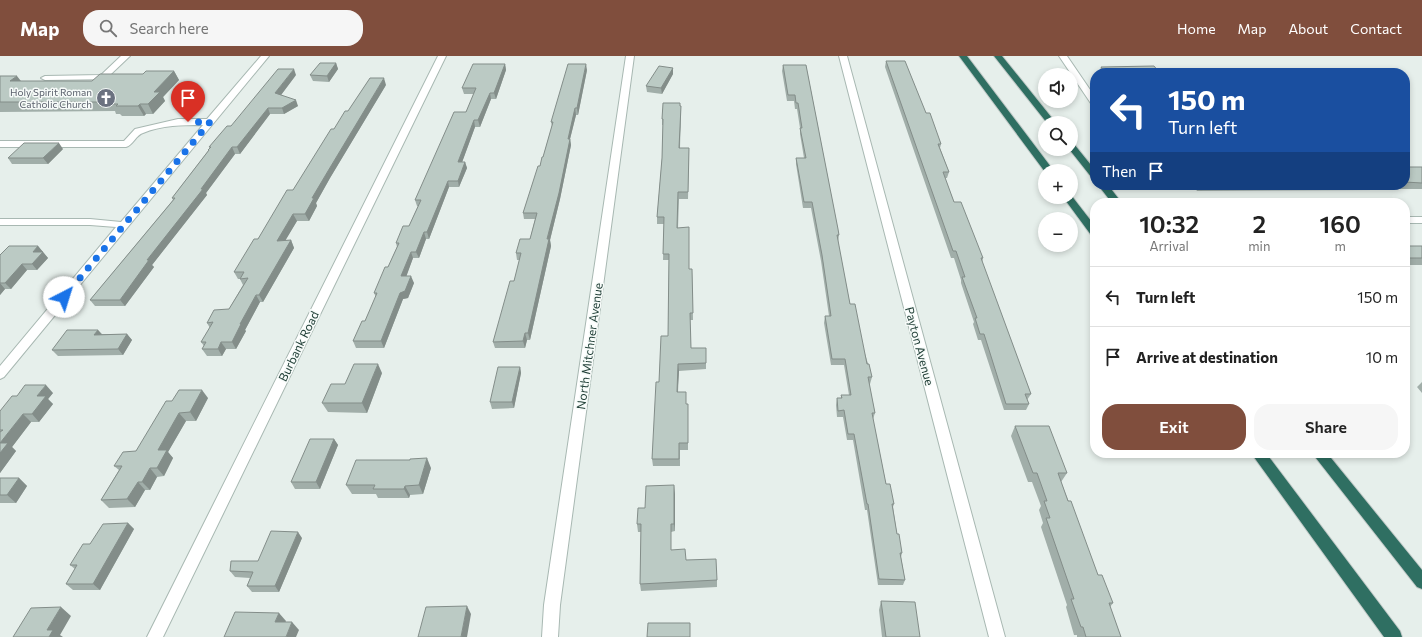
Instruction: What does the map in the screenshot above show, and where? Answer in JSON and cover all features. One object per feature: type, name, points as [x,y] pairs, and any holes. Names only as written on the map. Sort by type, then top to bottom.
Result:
[{"type":"highway","points":[[966,59],[1044,164]]},
{"type":"highway","points":[[1000,59],[1046,116]]},
{"type":"highway","points":[[1078,155],[1090,170]]},
{"type":"highway","points":[[1106,190],[1113,198]]},
{"type":"highway","points":[[1073,204],[1090,226]]},
{"type":"highway","points":[[1262,458],[1394,637]]},
{"type":"highway","points":[[1323,458],[1422,582]]},
{"type":"street","points":[[104,77],[126,56]]},
{"type":"street","points":[[0,374],[265,56]]},
{"type":"street","name":"Burbank Road","points":[[155,637],[442,56]]},
{"type":"street","name":"North Mitchner Avenue","points":[[550,637],[553,598],[630,56]]},
{"type":"street","name":"Payton Avenue","points":[[843,56],[998,637]]},
{"type":"street","points":[[1063,56],[1090,96]]},
{"type":"street","points":[[45,78],[117,77]]},
{"type":"street","points":[[0,144],[126,144],[138,131],[178,122],[210,122]]},
{"type":"street","points":[[1410,220],[1422,220]]},
{"type":"street","points":[[0,222],[90,222],[124,225]]},
{"type":"building","points":[[886,61],[905,61],[926,113],[930,113],[941,144],[938,144],[949,172],[943,172],[954,202],[961,202],[983,258],[981,258],[1031,394],[1025,394],[1029,404],[1006,404],[984,334],[980,334],[975,318],[977,318],[962,277],[965,277],[956,251],[953,251]]},
{"type":"building","points":[[320,63],[336,63],[327,76],[310,75]]},
{"type":"building","points":[[473,64],[505,64],[494,93],[490,93],[478,120],[474,120],[458,162],[465,162],[458,181],[448,181],[427,232],[424,232],[416,252],[411,252],[401,276],[411,276],[405,291],[400,293],[381,341],[353,341],[362,321],[365,321],[377,293],[374,293],[385,267],[388,267],[399,243],[396,243],[403,226],[409,226],[421,200],[415,200],[454,112],[466,112],[476,88],[462,88]]},
{"type":"building","points":[[568,64],[586,64],[577,108],[575,108],[568,139],[570,139],[559,193],[547,239],[549,239],[528,333],[525,333],[523,341],[493,342],[510,281],[514,281],[521,253],[516,253],[520,239],[530,239],[537,213],[523,213],[538,166],[540,166],[543,157],[553,122],[551,122]]},
{"type":"building","points":[[783,65],[806,65],[838,229],[839,235],[837,235],[850,304],[855,304],[867,364],[869,364],[872,377],[868,377],[875,413],[872,413],[886,484],[890,484],[894,504],[892,504],[897,534],[899,534],[902,553],[900,553],[905,580],[879,579],[868,504],[854,434],[848,434],[844,410],[838,411],[837,398],[842,398],[841,395],[851,395],[845,359],[832,359],[825,316],[831,316],[822,255],[812,202],[804,202],[796,158],[806,158],[800,128],[802,128],[798,103],[796,103],[795,95],[788,95]]},
{"type":"building","points":[[659,66],[673,68],[661,88],[646,86]]},
{"type":"building","points":[[1154,66],[1156,68],[1102,68],[1101,67]]},
{"type":"building","points":[[278,69],[294,69],[275,93],[296,100],[282,108],[268,108],[237,147],[232,147],[201,189],[203,189],[147,260],[149,260],[120,300],[90,300],[175,198],[172,198],[211,147],[209,147],[227,126],[231,126]]},
{"type":"building","points":[[146,71],[174,71],[154,92],[160,92],[148,104],[140,104],[138,106],[116,106],[118,104],[110,104],[113,102],[0,102],[0,76],[17,76],[10,81],[92,81],[100,74],[143,74]]},
{"type":"building","points":[[370,78],[384,78],[312,198],[314,198],[305,214],[293,214],[277,241],[291,240],[259,295],[256,295],[232,342],[221,342],[218,349],[202,349],[206,342],[201,342],[213,322],[207,323],[214,310],[229,309],[248,278],[240,279],[244,272],[234,272],[254,239],[258,239],[287,190],[293,190],[331,129],[334,129],[345,111],[348,111]]},
{"type":"building","points":[[663,103],[680,103],[679,148],[689,148],[688,192],[678,192],[677,228],[689,227],[689,269],[692,269],[693,313],[690,313],[691,348],[706,348],[706,363],[678,364],[677,392],[686,392],[686,404],[688,404],[688,443],[679,443],[679,459],[652,459],[656,382],[659,382],[661,336],[668,336],[669,254],[663,254],[664,217],[657,217],[662,158]]},
{"type":"building","points":[[24,143],[59,143],[43,158],[8,158]]},
{"type":"building","points":[[1410,167],[1422,167],[1422,183],[1410,182]]},
{"type":"building","points":[[9,246],[38,246],[33,252],[43,252],[32,264],[22,264],[5,283],[0,283],[0,255]]},
{"type":"building","points":[[1410,246],[1422,246],[1422,258],[1410,258]]},
{"type":"building","points":[[67,330],[98,330],[94,335],[127,334],[118,349],[52,350]]},
{"type":"building","points":[[354,364],[378,364],[362,403],[322,403],[331,384],[345,384]]},
{"type":"building","points":[[498,367],[520,367],[512,402],[490,402]]},
{"type":"building","points":[[25,385],[46,385],[37,396],[46,396],[32,414],[23,414],[0,443],[0,432],[3,430],[0,430],[0,411],[12,396],[17,396]]},
{"type":"building","points":[[179,390],[202,390],[190,412],[179,413],[158,450],[167,450],[157,468],[150,468],[142,482],[138,482],[127,499],[101,500],[122,466],[114,466],[123,452],[136,451],[166,401],[172,401]]},
{"type":"building","points":[[1015,426],[1049,426],[1067,473],[1058,473],[1068,501],[1071,501],[1098,575],[1102,575],[1113,603],[1109,603],[1121,637],[1086,637],[1071,599],[1074,599],[1046,518],[1050,518],[1044,501],[1047,501],[1037,473],[1033,473]]},
{"type":"building","points":[[310,439],[334,439],[316,482],[291,482]]},
{"type":"building","points":[[0,443],[8,443],[0,453]]},
{"type":"building","points":[[427,458],[419,485],[405,486],[404,489],[373,489],[375,485],[346,485],[356,460],[410,460]]},
{"type":"building","points":[[0,478],[19,478],[7,495],[0,495]]},
{"type":"building","points":[[674,485],[674,524],[671,524],[671,550],[685,549],[686,560],[716,559],[717,580],[640,584],[641,524],[637,524],[638,508],[645,508],[646,486]]},
{"type":"building","points":[[128,523],[93,584],[66,584],[77,565],[70,565],[83,544],[90,544],[103,524]]},
{"type":"building","points":[[271,531],[298,532],[275,586],[247,586],[253,572],[230,571],[231,561],[258,561]]},
{"type":"building","points":[[881,601],[915,602],[920,637],[886,637]]},
{"type":"building","points":[[467,606],[461,637],[418,637],[426,607]]},
{"type":"building","points":[[61,607],[47,630],[53,630],[49,637],[13,637],[31,608]]},
{"type":"building","points":[[235,612],[279,613],[275,622],[292,622],[286,637],[224,637]]},
{"type":"building","points":[[648,623],[690,623],[690,637],[647,637]]},
{"type":"place","name":"Holy Spirit Roman Catholic Church","points":[[106,98]]},
{"type":"route","points":[[64,297],[210,122],[188,122]]}]
